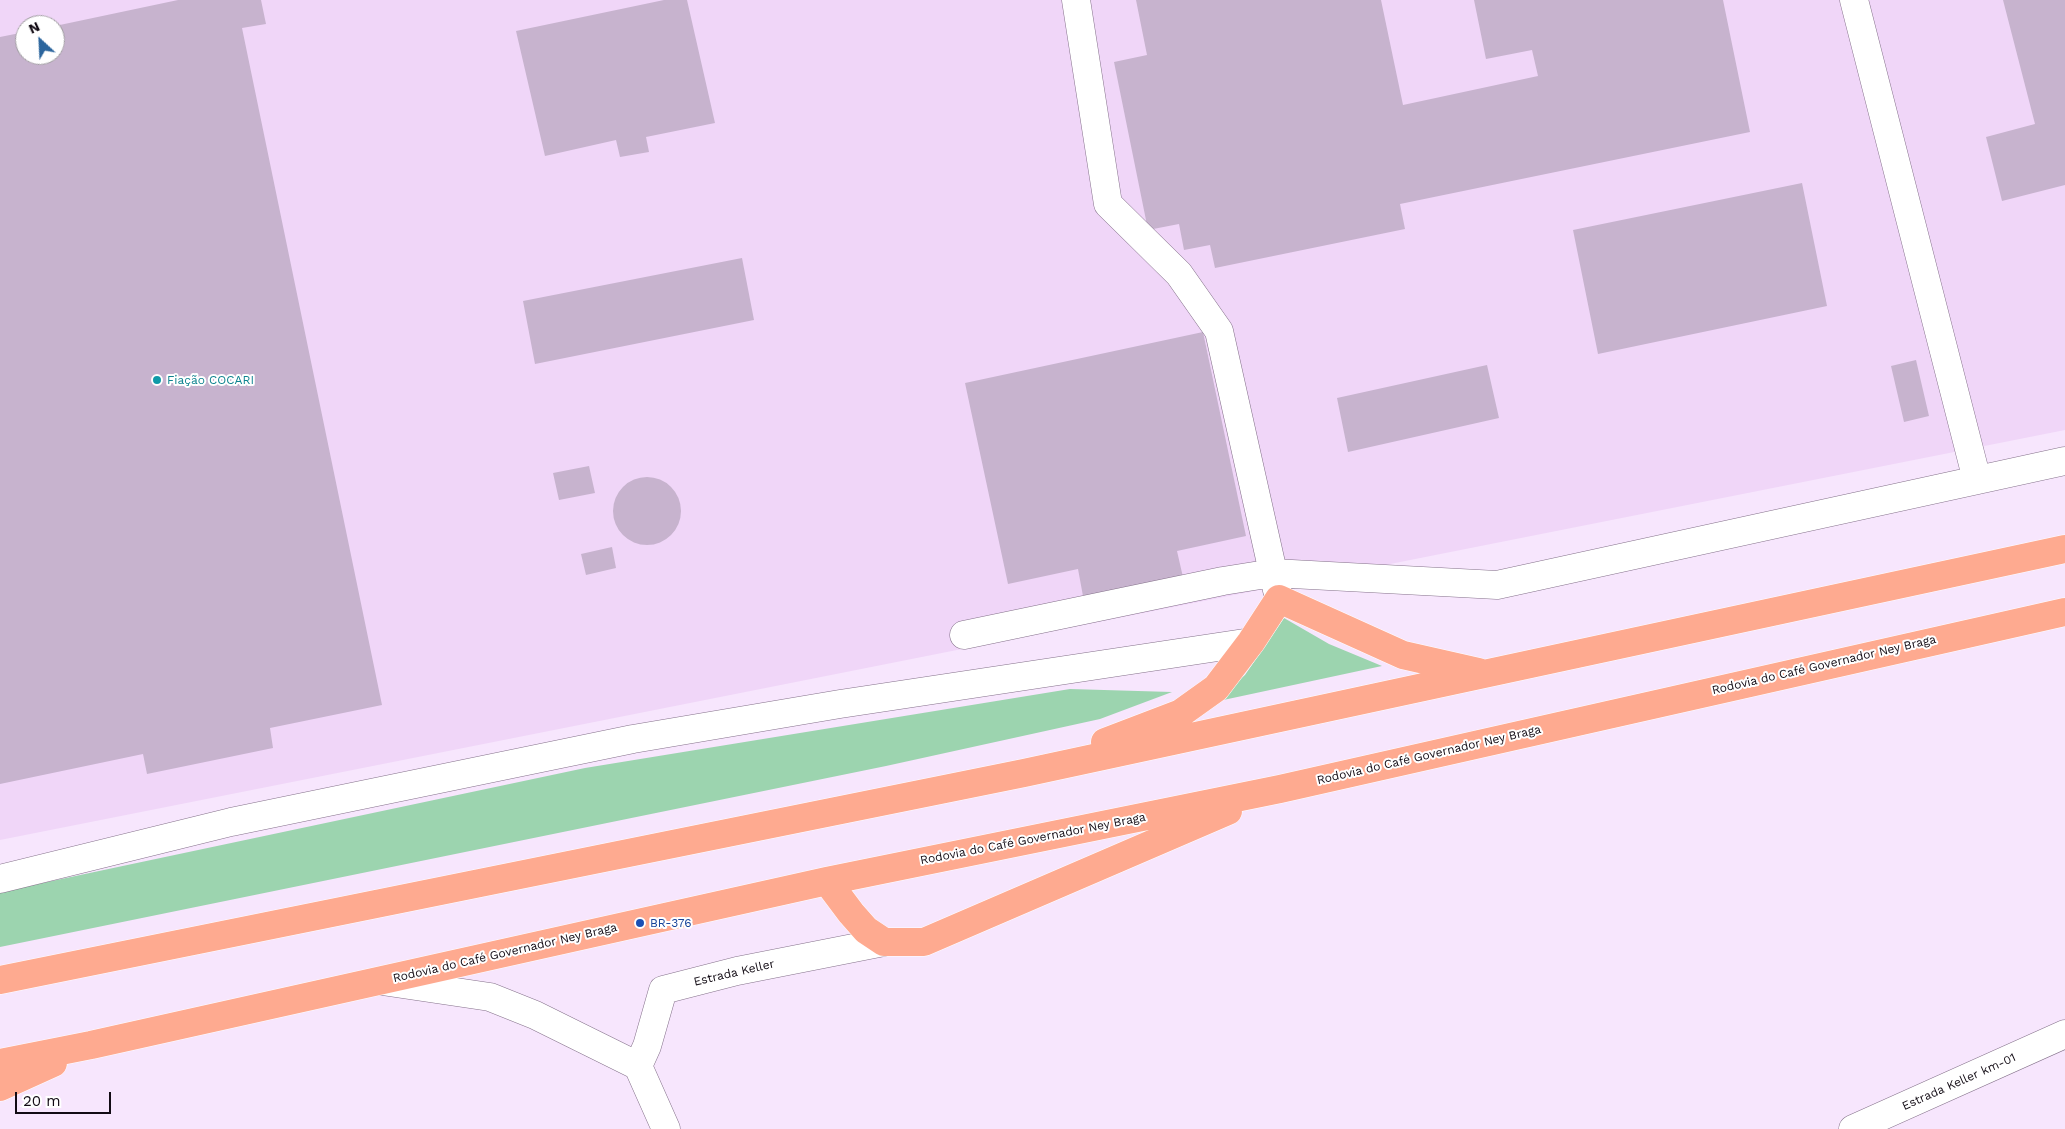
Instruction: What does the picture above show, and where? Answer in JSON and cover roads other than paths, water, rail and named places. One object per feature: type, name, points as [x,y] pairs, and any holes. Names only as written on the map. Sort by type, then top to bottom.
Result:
[{"type":"highway","points":[[0,980],[1024,773],[2065,549]]},
{"type":"highway","points":[[1024,773],[1182,713],[1216,688],[1251,642],[1276,586],[1403,655],[1487,674]]},
{"type":"highway","name":"Rodovia do Café Governador Ney Braga","points":[[0,1063],[382,981],[827,881],[1280,789],[2065,612]]},
{"type":"highway","points":[[827,881],[866,930],[884,942],[924,942],[1280,789]]},
{"type":"highway","points":[[0,1087],[91,1045]]},
{"type":"street","points":[[1076,0],[1108,204],[1179,274],[1219,330],[1276,586]]},
{"type":"street","points":[[1854,0],[1977,480]]},
{"type":"street","points":[[964,635],[1223,581],[1276,586],[1496,585],[2065,461]]},
{"type":"street","points":[[0,879],[231,822],[632,739],[840,704],[1251,642]]},
{"type":"street","name":"Estrada Keller","points":[[638,1066],[647,1046],[663,990],[737,970],[884,942]]},
{"type":"street","points":[[382,981],[490,997],[535,1014],[638,1066],[666,1129]]},
{"type":"street","name":"Estrada Keller km-01","points":[[1853,1129],[2065,1034]]},
{"type":"place","name":"Fiação COCARI","points":[[157,380]]},
{"type":"place","name":"BR-376","points":[[640,923]]}]
